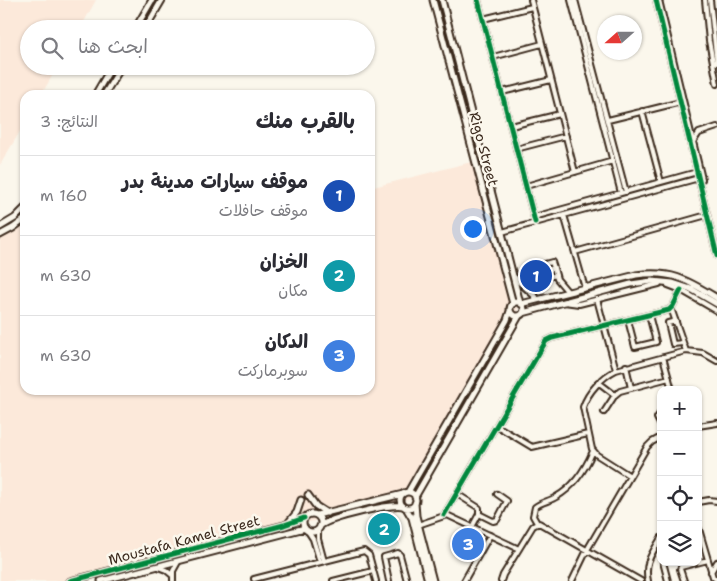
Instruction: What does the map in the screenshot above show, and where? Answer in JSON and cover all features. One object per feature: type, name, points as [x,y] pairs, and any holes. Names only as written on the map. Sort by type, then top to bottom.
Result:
[{"type":"street","points":[[140,20],[152,0]]},
{"type":"street","points":[[150,20],[162,0]]},
{"type":"street","name":"Rigo Street","points":[[433,0],[513,304]]},
{"type":"street","name":"Rigo Street","points":[[442,0],[521,303]]},
{"type":"street","points":[[479,0],[535,222]]},
{"type":"street","points":[[531,0],[575,172]]},
{"type":"street","points":[[571,0],[608,120],[626,192]]},
{"type":"street","points":[[576,0],[581,29],[621,193]]},
{"type":"street","points":[[658,0],[717,256]]},
{"type":"street","points":[[658,0],[717,247]]},
{"type":"street","points":[[705,0],[709,41],[717,84]]},
{"type":"street","points":[[710,0],[717,63]]},
{"type":"street","points":[[483,19],[532,7]]},
{"type":"street","points":[[493,57],[542,44]]},
{"type":"street","points":[[98,90],[107,75]]},
{"type":"street","points":[[107,90],[116,75]]},
{"type":"street","points":[[502,92],[551,80]]},
{"type":"street","points":[[608,120],[681,102]]},
{"type":"street","points":[[642,111],[661,182]]},
{"type":"street","points":[[511,126],[560,114]]},
{"type":"street","points":[[693,142],[699,133],[717,127]]},
{"type":"street","points":[[690,128],[699,133]]},
{"type":"street","points":[[516,149],[566,136]]},
{"type":"street","points":[[472,149],[480,147]]},
{"type":"street","points":[[526,186],[612,161]]},
{"type":"street","points":[[614,168],[620,166]]},
{"type":"street","points":[[534,217],[697,172]]},
{"type":"street","points":[[502,232],[699,178]]},
{"type":"street","points":[[585,203],[586,208]]},
{"type":"street","points":[[0,227],[20,213]]},
{"type":"street","points":[[564,215],[585,288]]},
{"type":"street","points":[[575,252],[707,215]]},
{"type":"street","points":[[0,235],[20,223]]},
{"type":"street","points":[[556,275],[530,282],[527,276],[554,268],[556,275],[568,292]]},
{"type":"street","points":[[433,581],[418,525],[413,514],[400,502],[506,322],[513,304],[537,300],[636,275],[655,273],[682,279],[714,297],[717,290]]},
{"type":"street","points":[[514,277],[537,300]]},
{"type":"street","points":[[510,311],[514,316],[521,315],[563,301],[631,284],[652,281],[673,283],[690,289],[717,304]]},
{"type":"street","points":[[563,301],[576,304],[653,284],[664,284],[681,290],[717,311]]},
{"type":"street","points":[[509,291],[516,289]]},
{"type":"street","points":[[418,525],[444,515],[546,341],[671,308],[681,290]]},
{"type":"street","points":[[597,299],[616,370]]},
{"type":"street","points":[[306,529],[312,532],[332,520],[392,505],[412,507],[512,326],[521,315],[524,308],[521,303]]},
{"type":"street","points":[[671,308],[686,351]]},
{"type":"street","points":[[628,320],[635,347],[656,342],[649,315]]},
{"type":"street","points":[[676,321],[668,324],[673,344],[684,343]]},
{"type":"street","points":[[506,322],[512,326]]},
{"type":"street","points":[[630,476],[593,452],[583,407],[598,382],[608,374],[626,366],[686,351],[703,353],[717,361]]},
{"type":"street","points":[[664,357],[671,386]]},
{"type":"street","points":[[626,366],[631,388]]},
{"type":"street","points":[[604,412],[615,395],[620,391],[669,378]]},
{"type":"street","points":[[598,382],[615,395]]},
{"type":"street","points":[[702,425],[717,423]]},
{"type":"street","points":[[497,426],[532,447],[588,434]]},
{"type":"street","points":[[572,581],[587,550],[647,447],[657,439]]},
{"type":"street","points":[[593,452],[585,468],[569,487],[554,499],[535,507],[533,516],[537,523],[542,524],[641,581]]},
{"type":"street","points":[[322,562],[313,539],[303,524],[304,518],[311,514],[328,513],[406,493]]},
{"type":"street","points":[[406,493],[415,500]]},
{"type":"street","points":[[457,494],[478,506],[480,510],[472,527]]},
{"type":"street","points":[[479,514],[493,521],[497,520],[507,501],[496,494]]},
{"type":"street","points":[[308,496],[316,506],[328,513],[332,520]]},
{"type":"street","points":[[390,498],[392,505]]},
{"type":"street","points":[[286,525],[294,517],[301,500]]},
{"type":"street","points":[[415,500],[413,514],[428,581]]},
{"type":"street","points":[[702,501],[717,501]]},
{"type":"street","points":[[317,515],[321,521],[318,539],[322,562]]},
{"type":"street","points":[[444,515],[519,549]]},
{"type":"street","name":"Moustafa Kamel Street","points":[[70,581],[286,525],[304,518]]},
{"type":"street","points":[[502,581],[519,549],[537,523]]},
{"type":"street","points":[[286,525],[293,526],[291,530]]},
{"type":"street","name":"Moustafa Kamel Street","points":[[101,581],[291,530],[306,529]]},
{"type":"street","points":[[464,581],[490,535]]},
{"type":"street","points":[[702,539],[711,572],[717,580]]},
{"type":"street","points":[[648,581],[647,564],[657,545]]},
{"type":"street","points":[[254,579],[263,579],[366,551],[376,581]]},
{"type":"street","points":[[389,581],[384,557],[398,553],[407,581]]},
{"type":"street","points":[[172,575],[174,567],[180,560]]},
{"type":"street","points":[[684,581],[681,567],[708,560]]},
{"type":"street","points":[[711,572],[717,562]]},
{"type":"street","points":[[156,566],[166,570],[172,575],[174,581]]},
{"type":"street","points":[[664,566],[668,581]]},
{"type":"street","points":[[333,581],[373,571]]},
{"type":"shaded area","points":[[0,0],[96,0],[85,20],[20,20],[20,75],[53,75],[44,90],[20,90],[20,131],[0,165]]},
{"type":"shaded area","points":[[479,160],[518,309],[409,499],[310,522],[85,581],[0,581],[0,231],[20,219],[20,395],[375,395],[375,187]]},
{"type":"cycle path","points":[[478,0],[535,222]]},
{"type":"cycle path","points":[[656,0],[717,256]]},
{"type":"cycle path","points":[[444,515],[546,341],[669,310],[681,290]]},
{"type":"cycle path","points":[[70,581],[284,525],[304,518]]},
{"type":"place","name":"موقف سيارات مدينة بدر","points":[[536,276]]},
{"type":"place","name":"الخزان","points":[[384,529]]},
{"type":"place","name":"الدكان","points":[[468,544]]}]
